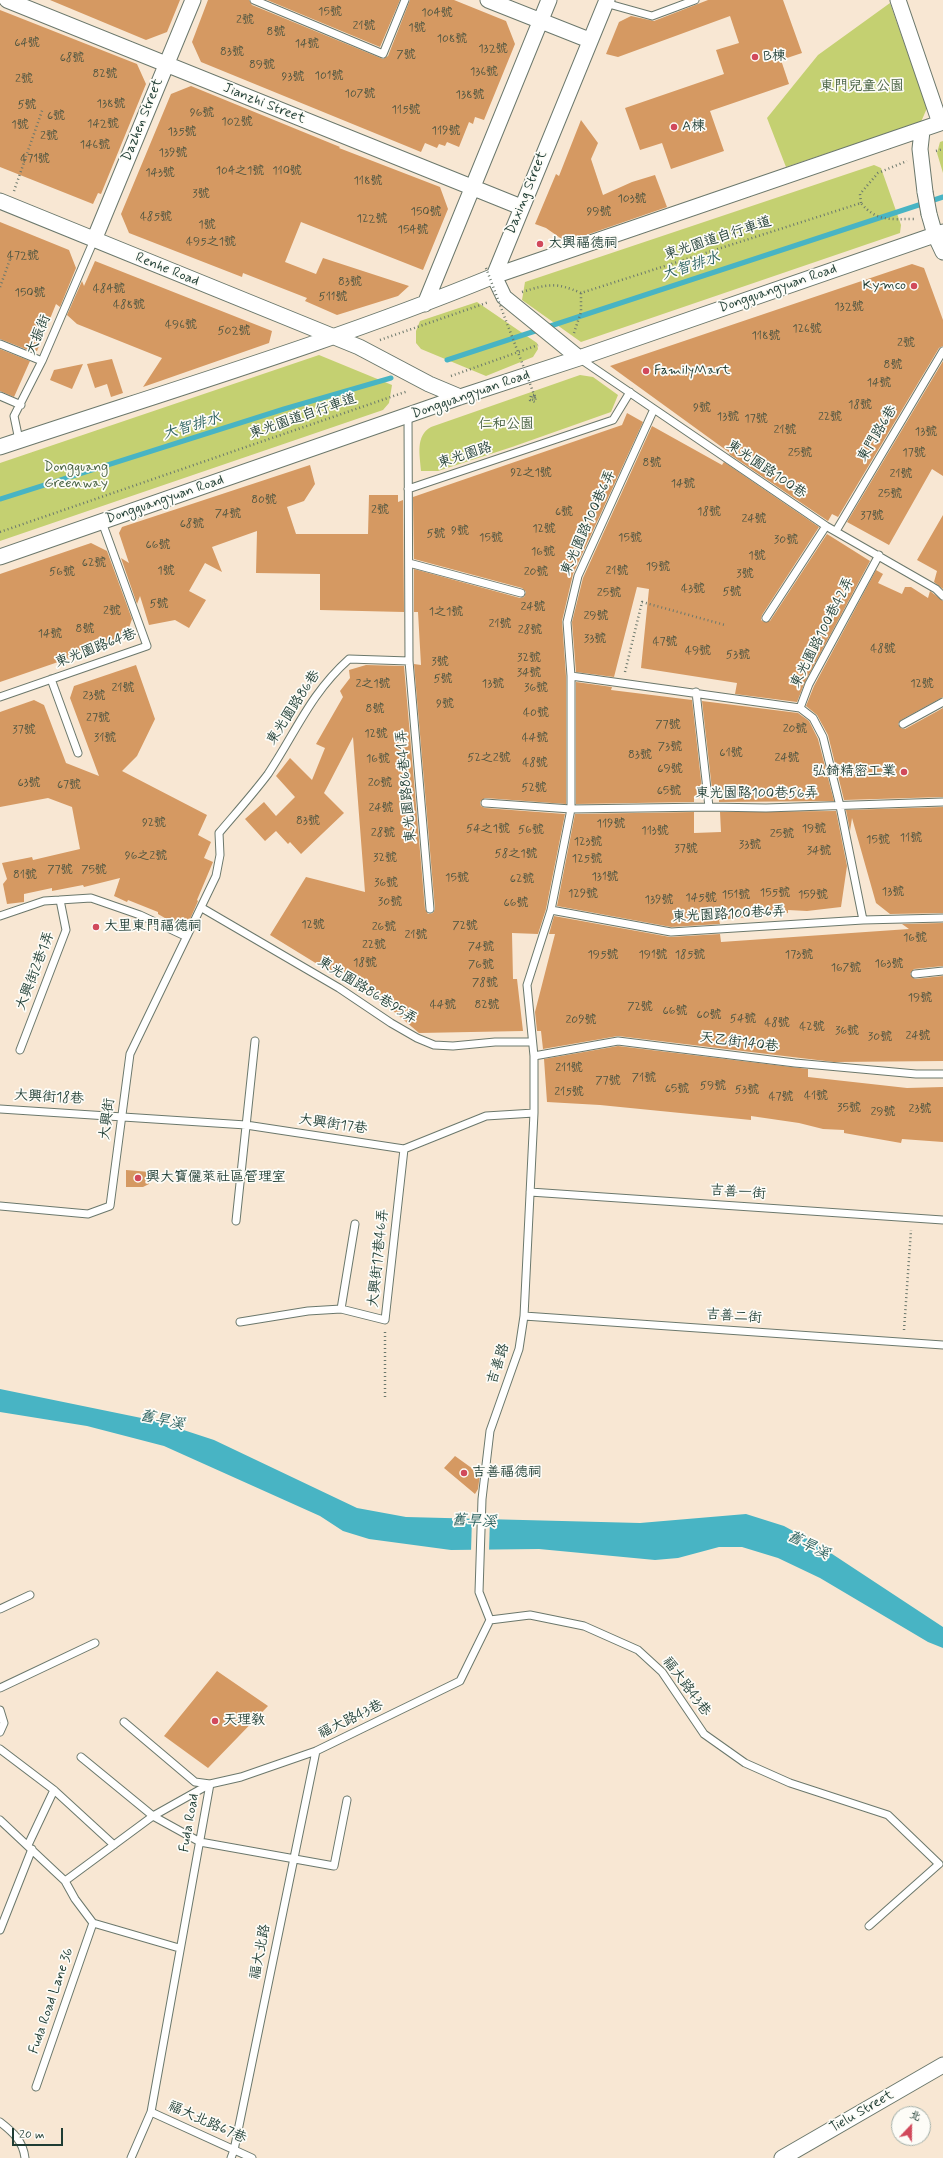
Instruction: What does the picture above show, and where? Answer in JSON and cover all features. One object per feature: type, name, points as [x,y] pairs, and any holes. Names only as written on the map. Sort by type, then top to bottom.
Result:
[{"type":"street","name":"Dazhen Street","points":[[94,240],[193,0]]},
{"type":"street","points":[[488,0],[589,40]]},
{"type":"street","points":[[425,304],[549,0]]},
{"type":"street","points":[[0,447],[334,338],[425,304],[490,272],[922,131],[942,123],[898,0]]},
{"type":"street","name":"Jianzhi Street","points":[[15,2],[521,207]]},
{"type":"street","name":"Daxing Street","points":[[490,272],[521,207],[606,2]]},
{"type":"street","points":[[922,131],[921,156],[925,192],[922,217],[939,234],[943,252]]},
{"type":"street","name":"Renhe Road","points":[[4,202],[359,347],[429,384],[460,397]]},
{"type":"street","name":"Dongguangyuan Road","points":[[0,557],[460,397],[579,358],[939,234]]},
{"type":"street","points":[[490,272],[504,297],[551,337],[579,358]]},
{"type":"street","name":"Tielu Street","points":[[782,2158],[943,2065]]},
{"type":"lane","points":[[254,0],[383,54],[405,0]]},
{"type":"lane","points":[[606,2],[652,16],[695,0]]},
{"type":"lane","name":"大振街","points":[[19,440],[14,416],[21,405],[42,361],[94,240]]},
{"type":"lane","points":[[0,344],[42,361]]},
{"type":"lane","name":"東門路6巷","points":[[836,531],[943,351]]},
{"type":"lane","name":"東光園路100巷","points":[[579,358],[826,526],[936,589],[943,596]]},
{"type":"lane","name":"東光園路","points":[[408,489],[613,420],[630,392]]},
{"type":"lane","points":[[0,396],[21,405]]},
{"type":"lane","name":"東光園路100巷6弄","points":[[534,1113],[534,1056],[527,985],[551,910],[571,809],[571,676],[567,622],[578,576],[654,409]]},
{"type":"lane","points":[[408,416],[409,660]]},
{"type":"lane","name":"東光園路64巷","points":[[0,697],[146,646],[102,522]]},
{"type":"lane","points":[[766,618],[826,526]]},
{"type":"lane","name":"東光園路100巷42弄","points":[[863,920],[840,806],[823,737],[813,718],[800,708],[809,684],[879,555]]},
{"type":"lane","points":[[409,563],[521,593]]},
{"type":"lane","name":"東光園路86巷","points":[[185,936],[202,908],[216,876],[220,855],[219,833],[268,774],[310,703],[330,676],[349,659],[409,660]]},
{"type":"lane","name":"東光園路86巷41弄","points":[[409,660],[430,909]]},
{"type":"lane","points":[[571,676],[696,692],[800,708]]},
{"type":"lane","points":[[52,679],[78,753]]},
{"type":"lane","points":[[696,692],[709,807]]},
{"type":"lane","points":[[903,724],[943,702]]},
{"type":"lane","name":"東光園路100巷56弄","points":[[485,803],[571,809],[709,807],[766,808],[943,802]]},
{"type":"lane","points":[[0,916],[44,901],[91,898],[140,915],[185,936]]},
{"type":"lane","name":"大興街2巷1弄","points":[[20,1050],[66,930],[60,900]]},
{"type":"lane","name":"東光園路86巷95弄","points":[[202,908],[339,988],[391,1023],[417,1038],[434,1044],[453,1046],[495,1042],[532,1042]]},
{"type":"lane","name":"東光園路100巷6弄","points":[[551,910],[671,932],[863,920]]},
{"type":"lane","points":[[863,920],[943,918]]},
{"type":"lane","name":"大興街","points":[[0,1206],[88,1214],[110,1206],[130,1054],[185,936]]},
{"type":"lane","points":[[915,974],[943,971]]},
{"type":"lane","points":[[236,1221],[255,1041]]},
{"type":"lane","name":"天乙街140巷","points":[[534,1056],[618,1041],[795,1063],[916,1074],[943,1074]]},
{"type":"lane","name":"大興街18巷","points":[[0,1109],[121,1115]]},
{"type":"lane","name":"大興街17巷","points":[[121,1115],[246,1125],[404,1148],[486,1116],[534,1113]]},
{"type":"lane","name":"吉善路","points":[[490,1620],[480,1592],[482,1499],[490,1430],[519,1349],[524,1316],[534,1113]]},
{"type":"lane","name":"大興街17巷46弄","points":[[240,1322],[308,1311],[341,1309],[385,1320],[404,1148]]},
{"type":"lane","name":"吉善一街","points":[[530,1192],[943,1220]]},
{"type":"lane","points":[[341,1309],[355,1224]]},
{"type":"lane","name":"吉善二街","points":[[524,1316],[943,1344]]},
{"type":"lane","points":[[0,1609],[30,1595]]},
{"type":"lane","name":"福大路43巷","points":[[65,1881],[153,1816],[210,1784],[241,1777],[316,1751],[460,1680],[490,1620],[530,1615],[584,1626],[638,1650],[662,1672],[704,1734],[745,1763],[790,1783],[888,1815],[939,1864],[869,1926]]},
{"type":"lane","points":[[0,1688],[95,1643]]},
{"type":"lane","points":[[0,1710],[4,1723],[0,1732]]},
{"type":"lane","name":"Fuda Road","points":[[124,1722],[195,1782],[210,1784],[151,2112],[131,2158]]},
{"type":"lane","points":[[0,1749],[54,1790],[114,1845]]},
{"type":"lane","name":"福大北路","points":[[231,2158],[234,2150],[316,1751]]},
{"type":"lane","points":[[81,1757],[153,1816],[200,1842],[334,1866],[348,1800]]},
{"type":"lane","points":[[0,1930],[30,1847],[54,1790]]},
{"type":"lane","points":[[0,1820],[65,1881],[75,1899],[93,1923],[180,1948]]},
{"type":"lane","name":"Fuda Road Lane 36","points":[[36,2087],[93,1923]]},
{"type":"lane","name":"福大北路67巷","points":[[151,2112],[252,2158]]},
{"type":"lane","points":[[0,2122],[13,2132],[22,2144],[26,2158]]},
{"type":"path","points":[[4,202],[43,108]]},
{"type":"path","points":[[922,217],[882,219],[869,213],[861,203],[860,194],[878,173],[943,148]]},
{"type":"path","name":"東光園道自行車道","points":[[0,532],[429,384],[551,337],[574,334],[581,312],[581,293],[861,203]]},
{"type":"path","points":[[0,287],[12,254]]},
{"type":"path","points":[[490,272],[535,396]]},
{"type":"path","points":[[359,347],[504,297],[542,286],[561,285],[581,293]]},
{"type":"path","points":[[535,396],[531,395],[530,400],[535,402],[536,396],[532,396],[531,399],[534,400],[535,396]]},
{"type":"path","points":[[622,683],[642,602],[725,625]]},
{"type":"path","points":[[904,1341],[912,1218]]},
{"type":"path","points":[[385,1320],[385,1398]]},
{"type":"green space","name":"東門兒童公園","points":[[890,3],[927,108],[921,122],[786,167],[767,118],[818,55]]},
{"type":"green space","points":[[943,141],[943,173],[937,153],[940,142]]},
{"type":"green space","points":[[874,165],[881,168],[901,225],[900,233],[581,342],[522,300],[525,282]]},
{"type":"green space","points":[[477,302],[537,343],[538,349],[533,357],[486,376],[421,349],[416,343],[416,331],[420,321]]},
{"type":"green space","name":"Dongguang Greenway","points":[[319,355],[392,385],[389,403],[383,410],[0,541],[0,463]]},
{"type":"green space","name":"仁和公園","points":[[580,375],[593,377],[618,395],[611,412],[438,471],[421,471],[421,441],[423,435],[431,427]]},
{"type":"water","name":"舊旱溪","points":[[0,1389],[156,1421],[214,1440],[357,1508],[406,1517],[640,1523],[746,1514],[784,1526],[817,1544],[943,1627],[943,1648],[928,1642],[820,1578],[778,1558],[742,1547],[719,1547],[678,1558],[655,1560],[539,1549],[451,1550],[369,1539],[343,1531],[320,1516],[164,1446],[87,1426],[0,1412]]},
{"type":"pier","points":[[472,1518],[490,1518],[489,1552],[471,1552]]},
{"type":"building","points":[[50,0],[180,0],[167,32],[146,40]]},
{"type":"building","points":[[208,0],[249,0],[252,5],[383,59],[388,56],[410,0],[454,0],[506,21],[515,44],[484,120],[475,117],[473,124],[469,122],[459,147],[447,142],[445,146],[439,144],[437,148],[425,143],[421,152],[201,62],[192,42]]},
{"type":"building","points":[[267,0],[400,0],[380,47]]},
{"type":"building","points":[[708,0],[783,0],[802,53],[781,60],[789,84],[710,111],[724,151],[671,169],[662,143],[640,150],[625,108],[724,74],[716,50],[739,43],[730,16],[618,57],[606,54],[619,22],[631,16],[654,21]]},
{"type":"building","points":[[0,10],[137,64],[146,84],[101,194],[98,193],[93,204],[0,167]]},
{"type":"building","points":[[191,86],[340,147],[339,148],[440,187],[448,209],[423,270],[301,222],[285,262],[316,274],[323,258],[409,286],[398,296],[337,315],[305,301],[307,298],[243,273],[242,277],[129,233],[121,214],[171,94]]},
{"type":"building","points":[[581,120],[598,143],[591,159],[603,195],[632,182],[655,175],[667,207],[566,242],[546,228],[535,224],[556,174],[559,176]]},
{"type":"building","points":[[0,222],[69,250],[76,268],[60,307],[56,304],[37,351],[34,350],[33,352],[0,339]]},
{"type":"building","points":[[95,261],[272,331],[269,343],[143,387],[162,358],[77,324],[67,315],[82,281],[84,286]]},
{"type":"building","points":[[912,264],[924,268],[943,320],[943,346],[939,348],[838,517],[832,514],[828,521],[729,454],[730,453],[610,366]]},
{"type":"building","points":[[0,349],[30,361],[14,397],[0,391]]},
{"type":"building","points":[[112,359],[123,393],[111,397],[107,384],[95,388],[87,364]]},
{"type":"building","points":[[943,361],[943,476],[932,469],[889,545],[847,522]]},
{"type":"building","points":[[83,364],[72,389],[50,380],[54,370]]},
{"type":"building","points":[[627,413],[643,422],[573,574],[562,621],[566,676],[566,804],[485,798],[480,802],[481,806],[485,808],[565,814],[546,909],[538,934],[512,933],[513,979],[517,979],[523,1031],[419,1033],[392,1010],[270,935],[306,877],[365,892],[353,737],[324,793],[344,813],[301,854],[290,842],[288,844],[276,831],[265,841],[245,819],[264,802],[276,816],[295,797],[276,776],[290,758],[312,780],[325,748],[316,744],[343,697],[340,691],[350,678],[349,670],[366,665],[404,666],[425,909],[428,914],[433,913],[435,909],[414,664],[421,665],[418,612],[414,612],[414,569],[520,598],[524,597],[526,592],[522,588],[414,559],[413,497],[622,425]]},
{"type":"building","points":[[652,426],[722,465],[724,462],[819,527],[762,615],[761,620],[764,622],[770,621],[827,534],[870,561],[805,682],[797,702],[735,694],[737,683],[641,668],[649,589],[637,587],[614,677],[576,672],[572,622],[583,578]]},
{"type":"building","points":[[310,465],[315,484],[304,501],[287,507],[296,534],[368,534],[369,495],[398,495],[398,502],[403,500],[404,612],[320,610],[320,574],[256,573],[257,531],[212,547],[222,572],[205,563],[189,591],[206,600],[189,628],[175,620],[149,625],[140,596],[137,604],[121,558],[129,563],[119,533],[122,527]]},
{"type":"building","points":[[943,515],[943,589],[934,582],[937,571],[917,560]]},
{"type":"building","points":[[91,543],[107,551],[132,619],[125,639],[0,682],[0,574]]},
{"type":"building","points":[[876,570],[883,574],[878,583],[902,594],[905,587],[911,587],[928,598],[930,591],[943,601],[943,697],[901,720],[898,724],[901,728],[905,729],[943,708],[943,797],[844,800],[828,735],[817,715],[806,706],[814,686]]},
{"type":"building","points":[[136,665],[155,719],[137,756],[122,771],[207,815],[198,835],[211,842],[204,858],[213,862],[187,926],[182,928],[158,914],[158,912],[114,896],[120,878],[84,887],[83,885],[52,891],[52,888],[24,894],[24,902],[7,904],[3,884],[7,879],[2,863],[32,857],[33,860],[80,849],[72,807],[48,798],[0,807],[0,712],[34,700],[44,705],[66,763],[99,776],[70,698],[74,686]]},
{"type":"building","points":[[576,682],[612,687],[611,690],[692,700],[703,798],[694,798],[694,802],[576,804]]},
{"type":"building","points":[[702,701],[798,713],[809,721],[818,739],[834,801],[719,802],[719,798],[713,798]]},
{"type":"building","points":[[943,807],[943,913],[890,914],[876,903],[852,818],[850,831],[846,810]]},
{"type":"building","points":[[836,811],[847,866],[841,907],[807,911],[788,910],[788,913],[719,920],[720,924],[671,927],[557,906],[575,814],[694,812],[694,833],[721,832],[720,812]]},
{"type":"building","points":[[554,916],[670,937],[720,934],[721,942],[909,929],[902,924],[943,923],[943,966],[914,969],[910,974],[915,979],[943,976],[943,1061],[834,1062],[618,1036],[543,1049],[541,1031],[537,1031],[535,1012],[555,934],[549,934]]},
{"type":"building","points":[[618,1046],[808,1069],[808,1077],[907,1088],[943,1087],[943,1142],[902,1139],[901,1143],[844,1133],[844,1130],[823,1129],[799,1123],[751,1116],[751,1120],[600,1105],[547,1102],[544,1059]]},
{"type":"building","name":"興大寶儷萊社區管理室","points":[[126,1170],[150,1172],[149,1184],[143,1187],[126,1187]]},
{"type":"building","name":"吉善福德祠","points":[[455,1456],[480,1474],[478,1489],[475,1494],[444,1468]]},
{"type":"building","name":"天理教","points":[[217,1671],[268,1706],[208,1768],[164,1736]]},
{"type":"waterway","name":"大智排水","points":[[447,360],[943,197]]},
{"type":"waterway","name":"大智排水","points":[[0,499],[284,409],[391,378]]},
{"type":"place","name":"B棟","points":[[755,57]]},
{"type":"place","name":"A棟","points":[[674,127]]},
{"type":"place","name":"大興福德祠","points":[[540,244]]},
{"type":"place","name":"Kymco","points":[[914,286]]},
{"type":"place","name":"FamilyMart","points":[[646,371]]},
{"type":"place","name":"弘錡精密工業","points":[[904,772]]},
{"type":"place","name":"大里東門福德祠","points":[[96,927]]},
{"type":"place","name":"興大寶儷萊社區管理室","points":[[138,1178]]},
{"type":"place","name":"吉善福德祠","points":[[464,1473]]},
{"type":"place","name":"天理教","points":[[215,1721]]}]
